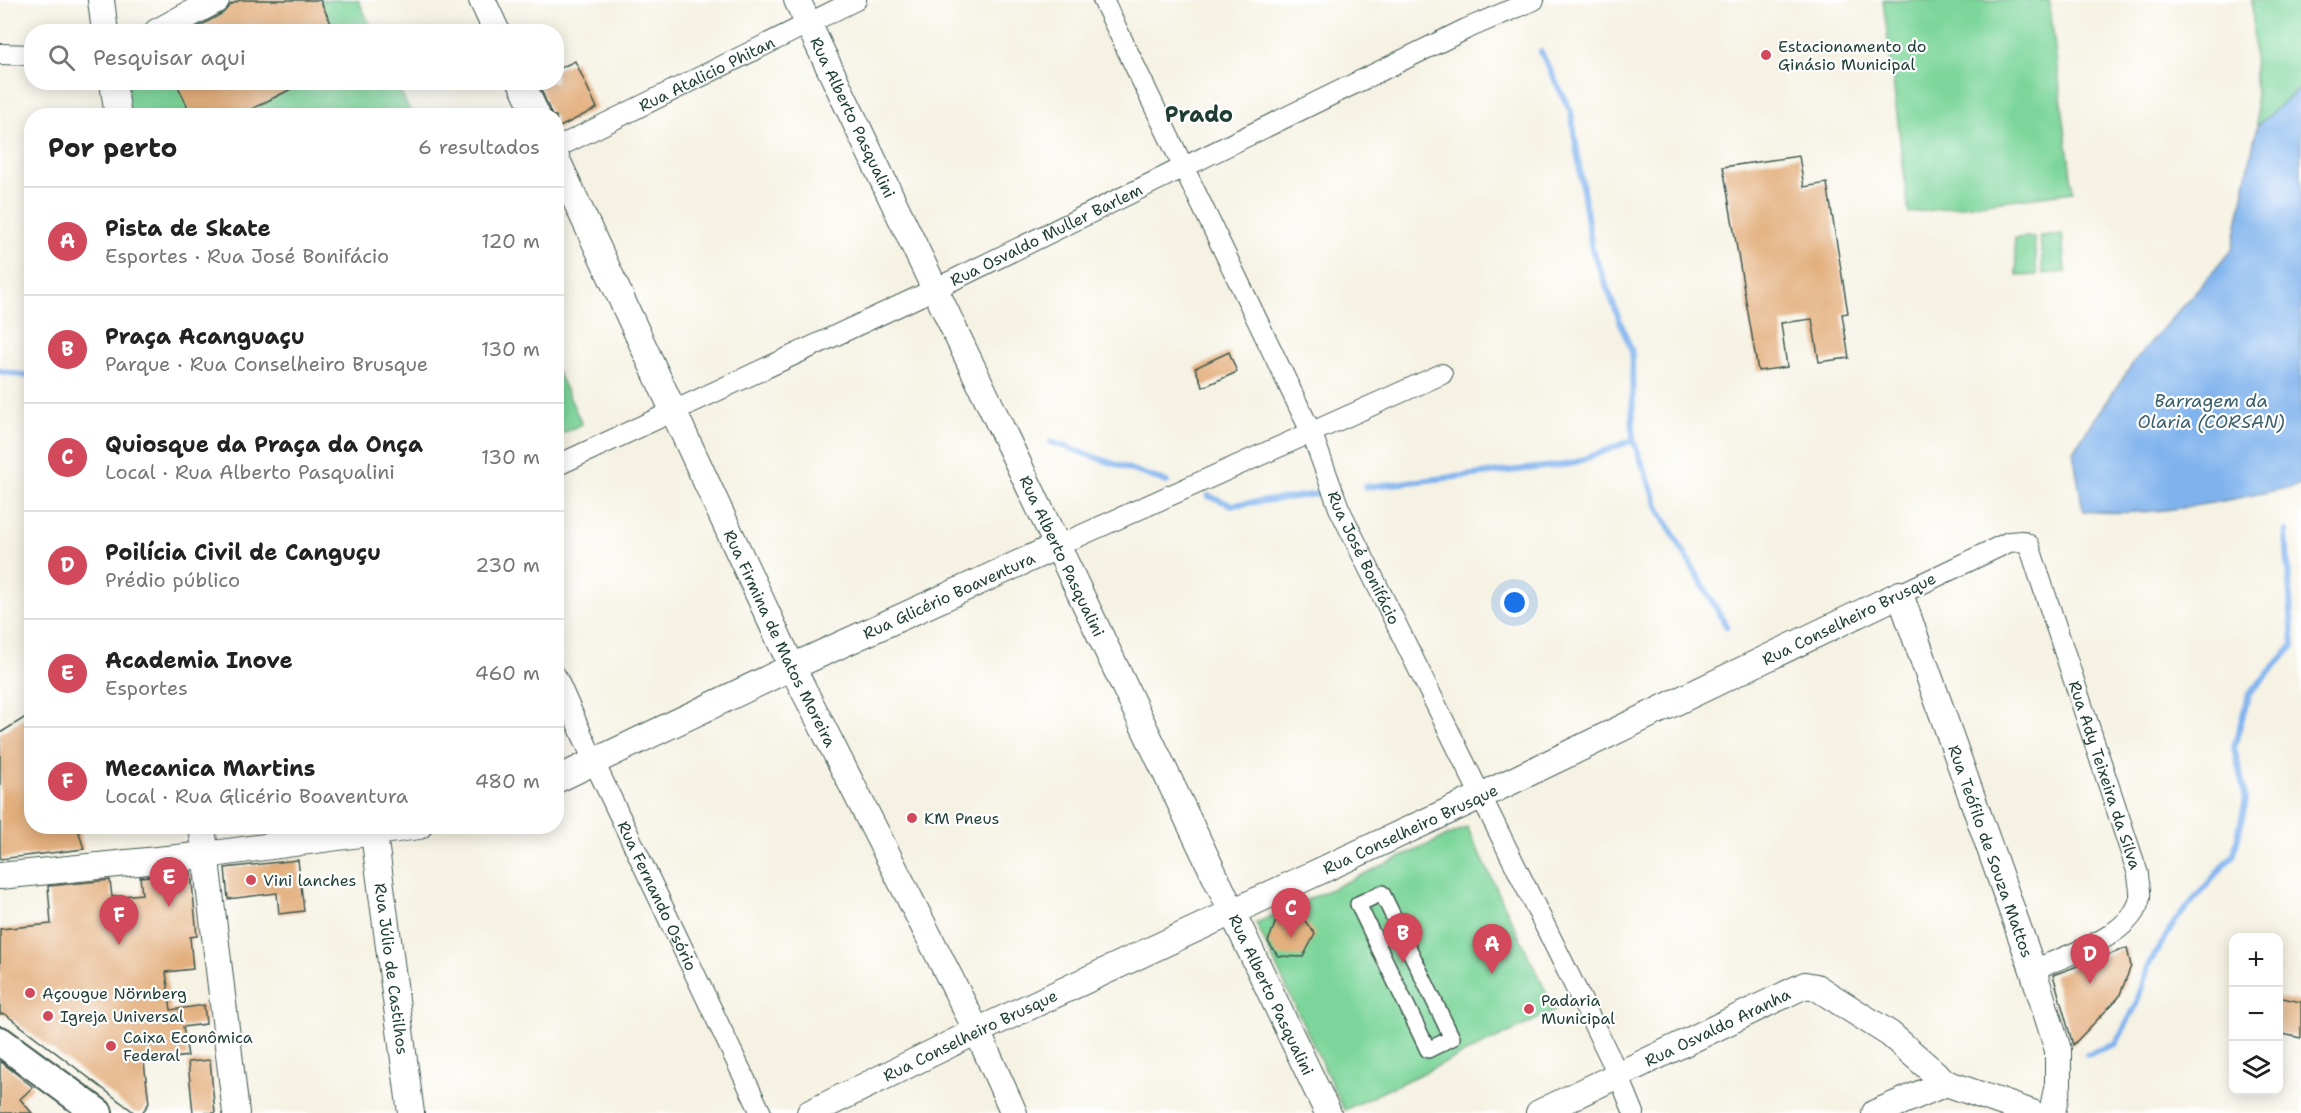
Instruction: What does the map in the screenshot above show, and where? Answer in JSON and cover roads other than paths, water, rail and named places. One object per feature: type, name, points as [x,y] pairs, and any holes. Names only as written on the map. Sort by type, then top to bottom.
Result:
[{"type":"main road","points":[[0,1041],[61,1099],[98,1113]]},
{"type":"street","points":[[101,0],[104,24]]},
{"type":"street","points":[[172,24],[216,0]]},
{"type":"street","points":[[482,0],[493,24]]},
{"type":"street","name":"Rua Alberto Pasqualini","points":[[797,0],[1328,1113]]},
{"type":"street","name":"Rua Atalicio Phitan","points":[[564,144],[856,0]]},
{"type":"street","name":"Rua José Bonifácio","points":[[1103,0],[1312,434],[1339,508],[1483,795],[1618,1074],[1634,1113]]},
{"type":"street","name":"Rua Osvaldo Muller Barlem","points":[[564,462],[934,289],[1466,29],[1534,0]]},
{"type":"street","points":[[0,54],[24,55]]},
{"type":"street","points":[[114,90],[117,108]]},
{"type":"street","points":[[525,90],[533,108]]},
{"type":"street","name":"Rua Firmina de Matos Moreira","points":[[564,175],[792,667],[977,1031],[1014,1113]]},
{"type":"street","name":"Rua Glicério Boaventura","points":[[564,777],[595,764],[792,667],[1442,374]]},
{"type":"street","name":"Rua Ady Teixeira da Silva","points":[[2009,542],[2022,541],[2029,546],[2138,874],[2140,897],[2131,916],[2112,935],[2033,970]]},
{"type":"street","name":"Rua Conselheiro Brusque","points":[[810,1113],[977,1031],[1483,795],[2009,542]]},
{"type":"street","name":"Rua Teófilo de Souza Mattos","points":[[1900,594],[2033,970],[2058,1050],[2058,1084],[2052,1113]]},
{"type":"street","name":"Rua Fernando Osório","points":[[564,694],[761,1113]]},
{"type":"street","points":[[203,834],[236,1113]]},
{"type":"street","points":[[0,876],[206,855],[346,834]]},
{"type":"street","name":"Rua Júlio de Castilhos","points":[[374,834],[411,1113]]},
{"type":"street","points":[[1382,893],[1404,940],[1452,1038],[1428,1050],[1358,904],[1382,893]]},
{"type":"street","points":[[1380,951],[1404,940]]},
{"type":"street","points":[[1394,980],[1419,968]]},
{"type":"street","name":"Rua Osvaldo Aranha","points":[[1539,1113],[1804,985],[1816,987],[1890,1034],[1946,1083]]},
{"type":"street","points":[[1875,1113],[1946,1083],[2032,1113]]},
{"type":"water","name":"Barragem da Olaria (CORSAN)","points":[[2301,87],[2301,485],[2220,502],[2166,510],[2111,513],[2083,511],[2073,451],[2136,359],[2232,250],[2257,126]]},
{"type":"waterway","points":[[1541,52],[1571,112],[1592,249],[1632,352],[1633,440],[1661,513],[1727,627]]},
{"type":"waterway","points":[[0,371],[24,376]]},
{"type":"waterway","points":[[1365,487],[1571,464],[1633,440]]},
{"type":"waterway","points":[[1051,442],[1167,482]]},
{"type":"waterway","points":[[1208,496],[1232,505],[1319,494]]},
{"type":"waterway","points":[[2087,1054],[2116,1044],[2136,1005],[2149,964],[2176,920],[2234,854],[2246,800],[2234,747],[2249,694],[2293,646],[2286,531]]},
{"type":"place","name":"Estacionamento do Ginásio Municipal","points":[[1766,55]]},
{"type":"place","name":"KM Pneus","points":[[912,818]]},
{"type":"place","name":"Vini lanches","points":[[251,880]]},
{"type":"place","name":"Academia Inove","points":[[169,907]]},
{"type":"place","name":"Quiosque da Praça da Onça","points":[[1291,938]]},
{"type":"place","name":"Mecanica Martins","points":[[119,945]]},
{"type":"place","name":"Praça Acanguaçu","points":[[1403,963]]},
{"type":"place","name":"Pista de Skate","points":[[1492,974]]},
{"type":"place","name":"Poilícia Civil de Canguçu","points":[[2090,984]]},
{"type":"place","name":"Açougue Nörnberg","points":[[30,993]]},
{"type":"place","name":"Padaria Municipal","points":[[1529,1009]]},
{"type":"place","name":"Igreja Universal","points":[[48,1016]]},
{"type":"place","name":"Caixa Econômica Federal","points":[[111,1046]]},
{"type":"district","name":"Prado","points":[[1199,114]]}]
